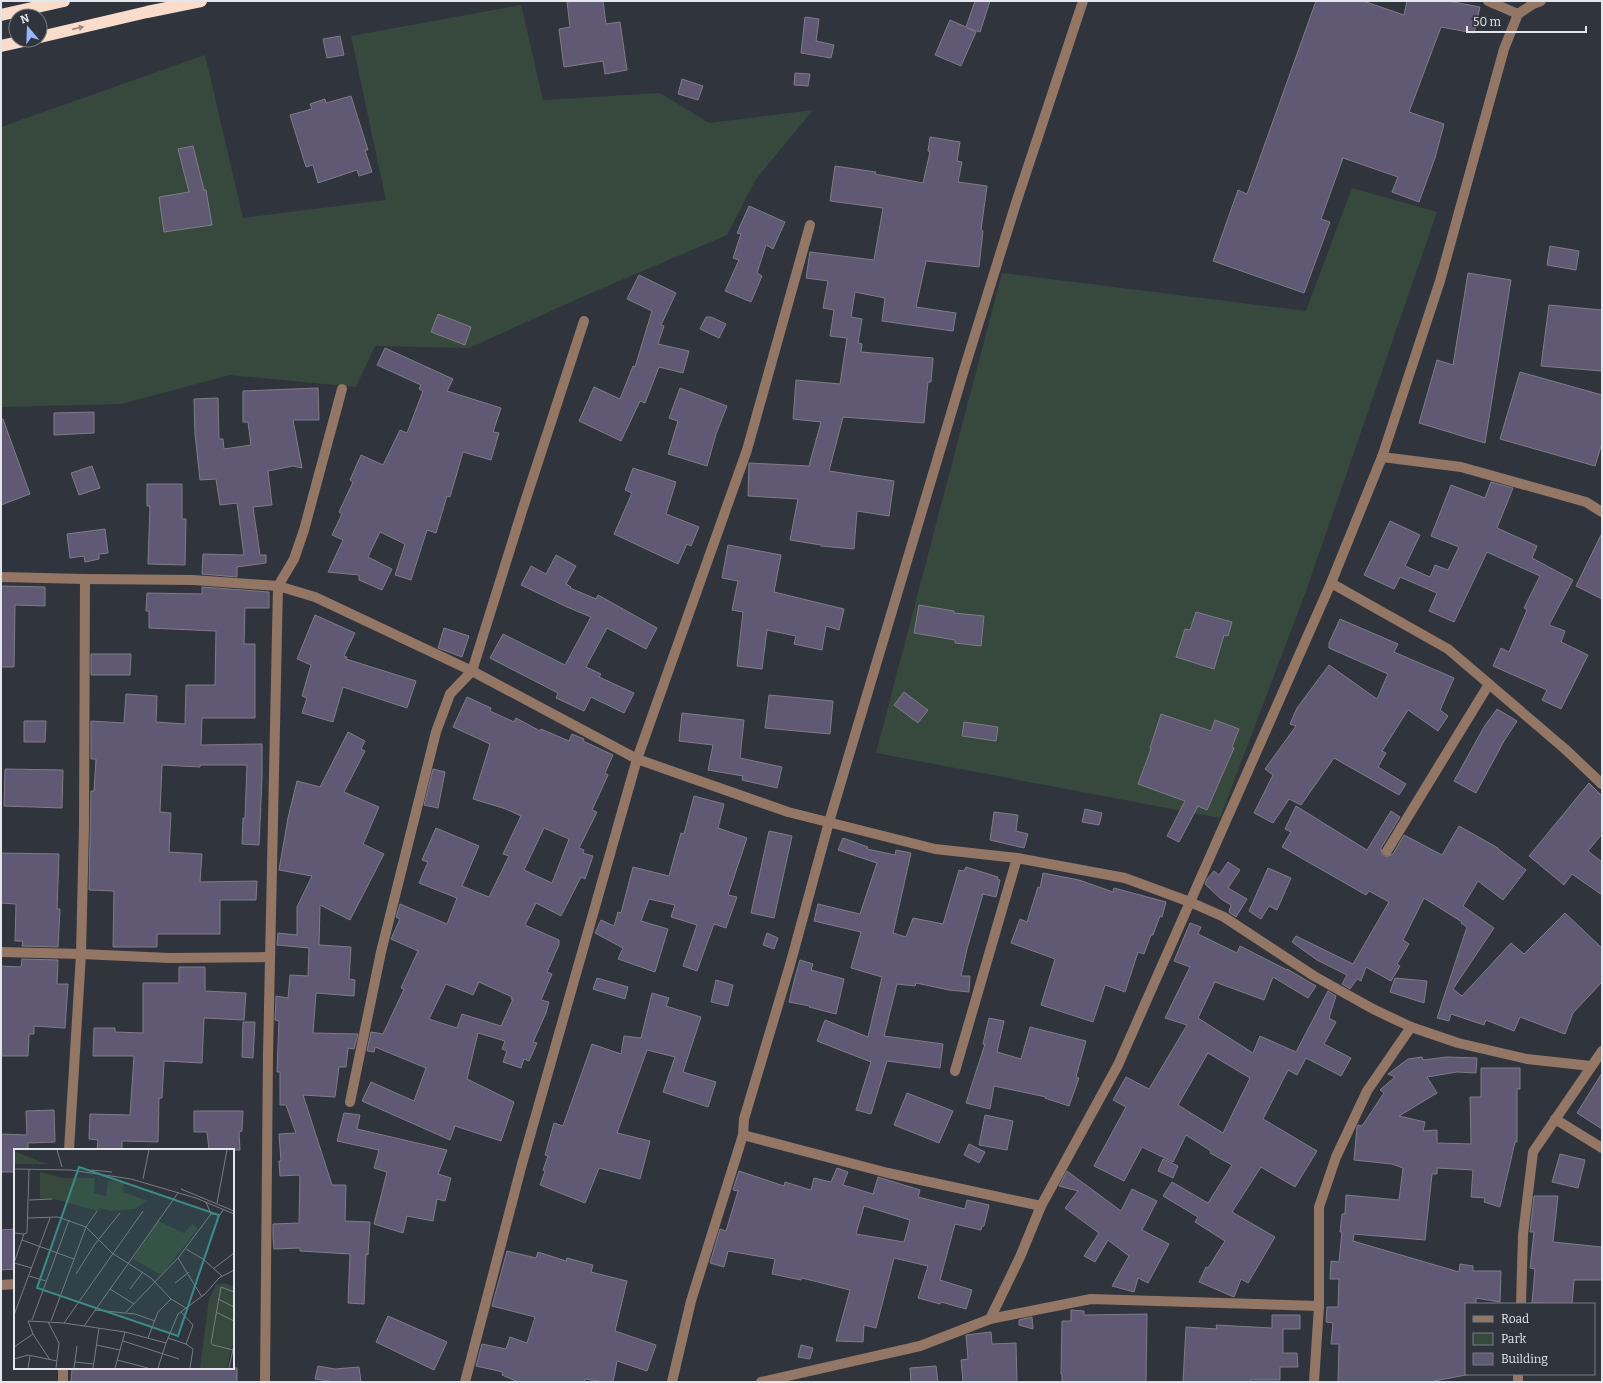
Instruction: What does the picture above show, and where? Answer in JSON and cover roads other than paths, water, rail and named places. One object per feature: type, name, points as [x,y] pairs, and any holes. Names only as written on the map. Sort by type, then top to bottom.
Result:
[{"type":"highway","points":[[1,15],[64,1]]},
{"type":"highway","points":[[48,35],[201,1]]},
{"type":"street","points":[[672,1382],[692,1301],[743,1135],[744,1119],[790,965],[829,822],[964,370],[1016,202],[1083,1]]},
{"type":"street","points":[[1488,1],[1518,14]]},
{"type":"street","points":[[990,1319],[1020,1257],[1041,1206],[1118,1065],[1331,583],[1382,458],[1440,281],[1504,49],[1518,14],[1533,4],[1542,1]]},
{"type":"street","points":[[465,1382],[522,1164],[637,759],[747,450],[810,224]]},
{"type":"street","points":[[350,1102],[381,952],[436,732],[450,694],[472,671],[584,321]]},
{"type":"street","points":[[265,1382],[270,957],[278,586],[294,559],[304,530],[342,389]]},
{"type":"street","points":[[1382,458],[1461,467],[1586,502],[1602,512]]},
{"type":"street","points":[[1,577],[193,580],[278,586],[315,597],[472,671],[637,759],[788,812],[935,849],[1017,858],[1125,878],[1190,902],[1224,917],[1314,976],[1373,1009],[1411,1027],[1458,1043],[1527,1059],[1591,1066]]},
{"type":"street","points":[[69,1149],[81,954],[84,826],[85,579]]},
{"type":"street","points":[[1331,583],[1448,649],[1565,749],[1602,784]]},
{"type":"street","points":[[1387,851],[1489,684]]},
{"type":"street","points":[[955,1071],[1017,858]]},
{"type":"street","points":[[1,952],[169,958],[270,957]]},
{"type":"street","points":[[1314,1382],[1319,1306],[1319,1208],[1336,1156],[1367,1091],[1411,1027]]},
{"type":"street","points":[[1521,1303],[1523,1235],[1534,1152],[1602,1051]]},
{"type":"street","points":[[1556,1119],[1602,1148]]},
{"type":"street","points":[[743,1135],[888,1173],[1041,1206]]},
{"type":"street","points":[[1,1285],[14,1284]]},
{"type":"street","points":[[761,1382],[920,1346],[990,1319],[1091,1299],[1319,1306]]},
{"type":"street","points":[[63,1369],[63,1382]]}]
